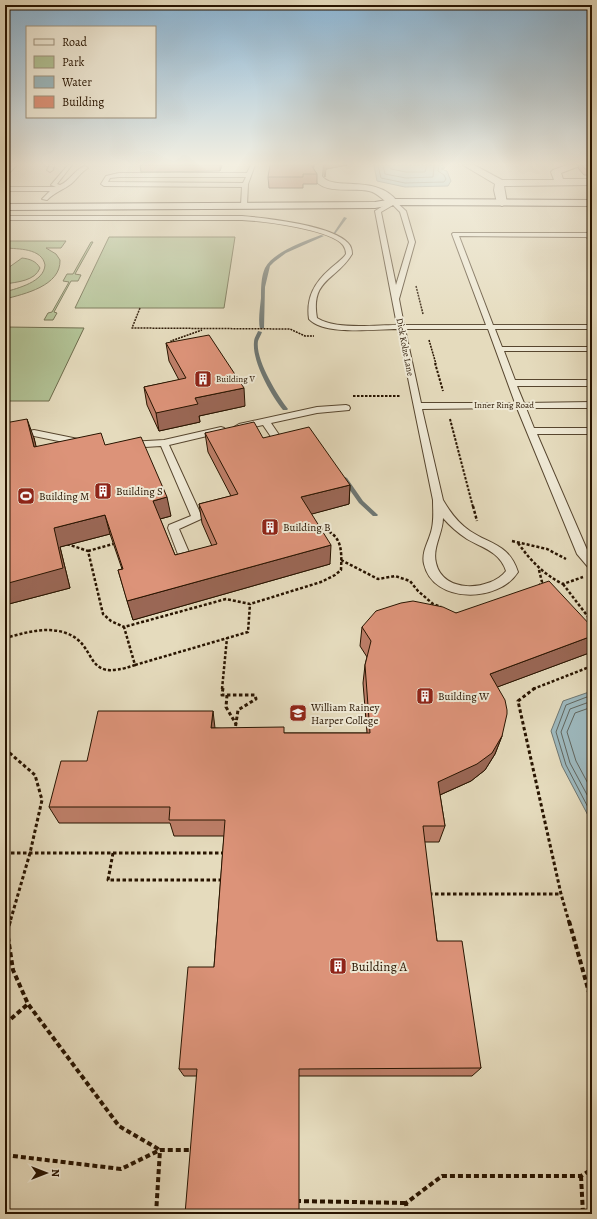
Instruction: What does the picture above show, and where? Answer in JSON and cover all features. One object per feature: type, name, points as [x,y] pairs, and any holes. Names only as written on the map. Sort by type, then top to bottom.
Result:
[{"type":"lane","points":[[270,222],[326,233],[347,245],[349,254],[346,259],[320,282],[315,292],[311,311],[313,319],[321,324],[335,327],[592,327]]},
{"type":"lane","name":"Dick Kolze Lane","points":[[380,222],[417,406],[438,500]]},
{"type":"lane","points":[[395,300],[412,242],[406,222]]},
{"type":"lane","points":[[592,239],[588,235],[455,234],[531,432],[583,554],[592,564]]},
{"type":"lane","points":[[499,348],[592,349]]},
{"type":"lane","points":[[512,383],[592,383]]},
{"type":"lane","name":"Inner Ring Road","points":[[417,406],[592,405]]},
{"type":"lane","points":[[116,446],[164,443],[318,410],[346,408]]},
{"type":"lane","points":[[265,421],[283,448]]},
{"type":"lane","points":[[531,432],[592,431]]},
{"type":"lane","points":[[5,439],[34,433],[95,445]]},
{"type":"lane","points":[[164,443],[197,517],[173,528],[185,557]]},
{"type":"lane","points":[[438,500],[451,520],[472,537],[484,542],[503,554],[510,563],[512,572],[508,578],[498,585],[471,591],[456,590],[442,582],[430,564],[429,555],[433,547],[437,528],[438,500]]},
{"type":"path","points":[[414,281],[478,526]]},
{"type":"path","points":[[140,308],[132,328],[290,329],[305,336],[318,336]]},
{"type":"path","points":[[175,348],[171,341],[204,329]]},
{"type":"path","points":[[88,551],[103,614],[111,621],[124,627],[226,599],[250,604],[321,582],[335,575],[341,570],[337,536],[328,529],[315,526]]},
{"type":"path","points":[[511,541],[547,549],[569,561]]},
{"type":"path","points":[[64,543],[88,551],[113,544]]},
{"type":"path","points":[[518,543],[539,570],[563,584],[592,622]]},
{"type":"path","points":[[563,584],[586,576],[582,572]]},
{"type":"path","points":[[5,638],[25,633],[49,630],[66,633],[77,638],[94,665],[104,671],[117,671],[248,632],[250,604]]},
{"type":"path","points":[[124,627],[135,665]]},
{"type":"path","points":[[228,638],[222,695],[255,695],[256,699],[238,710],[233,737]]},
{"type":"path","points":[[592,666],[535,688],[518,701],[560,894],[592,1003]]},
{"type":"path","points":[[227,695],[226,707],[236,724]]},
{"type":"path","points":[[5,749],[35,776],[42,800],[30,853],[7,931],[14,970],[28,1004],[120,1126],[160,1150]]},
{"type":"path","points":[[5,853],[226,853]]},
{"type":"path","points":[[113,853],[108,880],[224,880]]},
{"type":"path","points":[[424,894],[560,894]]},
{"type":"path","points":[[5,1024],[28,1004]]},
{"type":"path","points":[[156,1214],[160,1150]]},
{"type":"path","points":[[5,1155],[121,1169],[160,1150],[196,1150]]},
{"type":"path","points":[[292,1199],[299,1203],[406,1203],[442,1176],[581,1176],[592,1169]]},
{"type":"path","points":[[581,1176],[583,1214]]},
{"type":"path","points":[[406,1203],[406,1214]]},
{"type":"green space","points":[[109,237],[235,237],[224,308],[75,308]]},
{"type":"green space","points":[[5,241],[66,241],[61,248],[46,248],[56,254],[60,260],[59,269],[48,282],[31,291],[5,299],[5,292],[35,280],[44,271],[45,265],[43,259],[34,252],[23,249],[5,248]]},
{"type":"green space","points":[[91,242],[93,242],[75,274],[81,275],[78,281],[71,281],[54,312],[57,313],[53,320],[44,320],[48,313],[52,312],[69,282],[63,281],[67,274],[73,274]]},
{"type":"green space","points":[[22,258],[35,262],[40,268],[38,272],[34,276],[25,280],[5,284],[5,268],[8,268]]},
{"type":"green space","points":[[5,327],[84,328],[49,401],[5,401]]},
{"type":"water","points":[[592,691],[592,823],[562,766],[551,731],[563,701]]},
{"type":"building","points":[[209,335],[244,388],[195,398],[198,404],[156,413],[144,387],[186,378],[166,343]]},
{"type":"building","points":[[27,419],[34,447],[101,433],[105,445],[141,437],[167,497],[153,501],[175,555],[217,544],[199,504],[238,494],[205,433],[254,422],[263,438],[309,427],[350,485],[301,497],[331,545],[127,601],[118,570],[123,569],[105,515],[54,528],[63,568],[5,584],[5,423]]},
{"type":"building","name":"Building A","points":[[549,581],[592,627],[592,636],[490,674],[505,700],[507,710],[502,736],[492,753],[477,764],[438,782],[445,826],[423,826],[437,941],[462,941],[481,1068],[299,1069],[299,1214],[185,1214],[197,1069],[179,1069],[188,967],[214,967],[225,820],[169,820],[170,807],[49,807],[61,761],[87,761],[98,711],[213,711],[211,728],[284,727],[284,733],[370,733],[365,665],[371,641],[362,627],[376,611],[401,603],[413,601],[443,607],[456,613]]},
{"type":"waterway","points":[[334,233],[342,222]]},
{"type":"waterway","points":[[262,328],[263,287],[268,266],[272,261],[285,252],[322,236]]},
{"type":"waterway","points":[[260,332],[256,342],[259,360],[271,388],[285,409]]},
{"type":"waterway","points":[[345,479],[361,502],[375,515]]},
{"type":"place","name":"Building V","points":[[203,379]]},
{"type":"place","name":"Building S","points":[[103,491]]},
{"type":"place","name":"Building M","points":[[26,496]]},
{"type":"place","name":"Building B","points":[[270,527]]},
{"type":"place","name":"Building W","points":[[425,696]]},
{"type":"place","name":"William Rainey Harper College","points":[[298,713]]},
{"type":"place","name":"Building A","points":[[338,966]]}]
